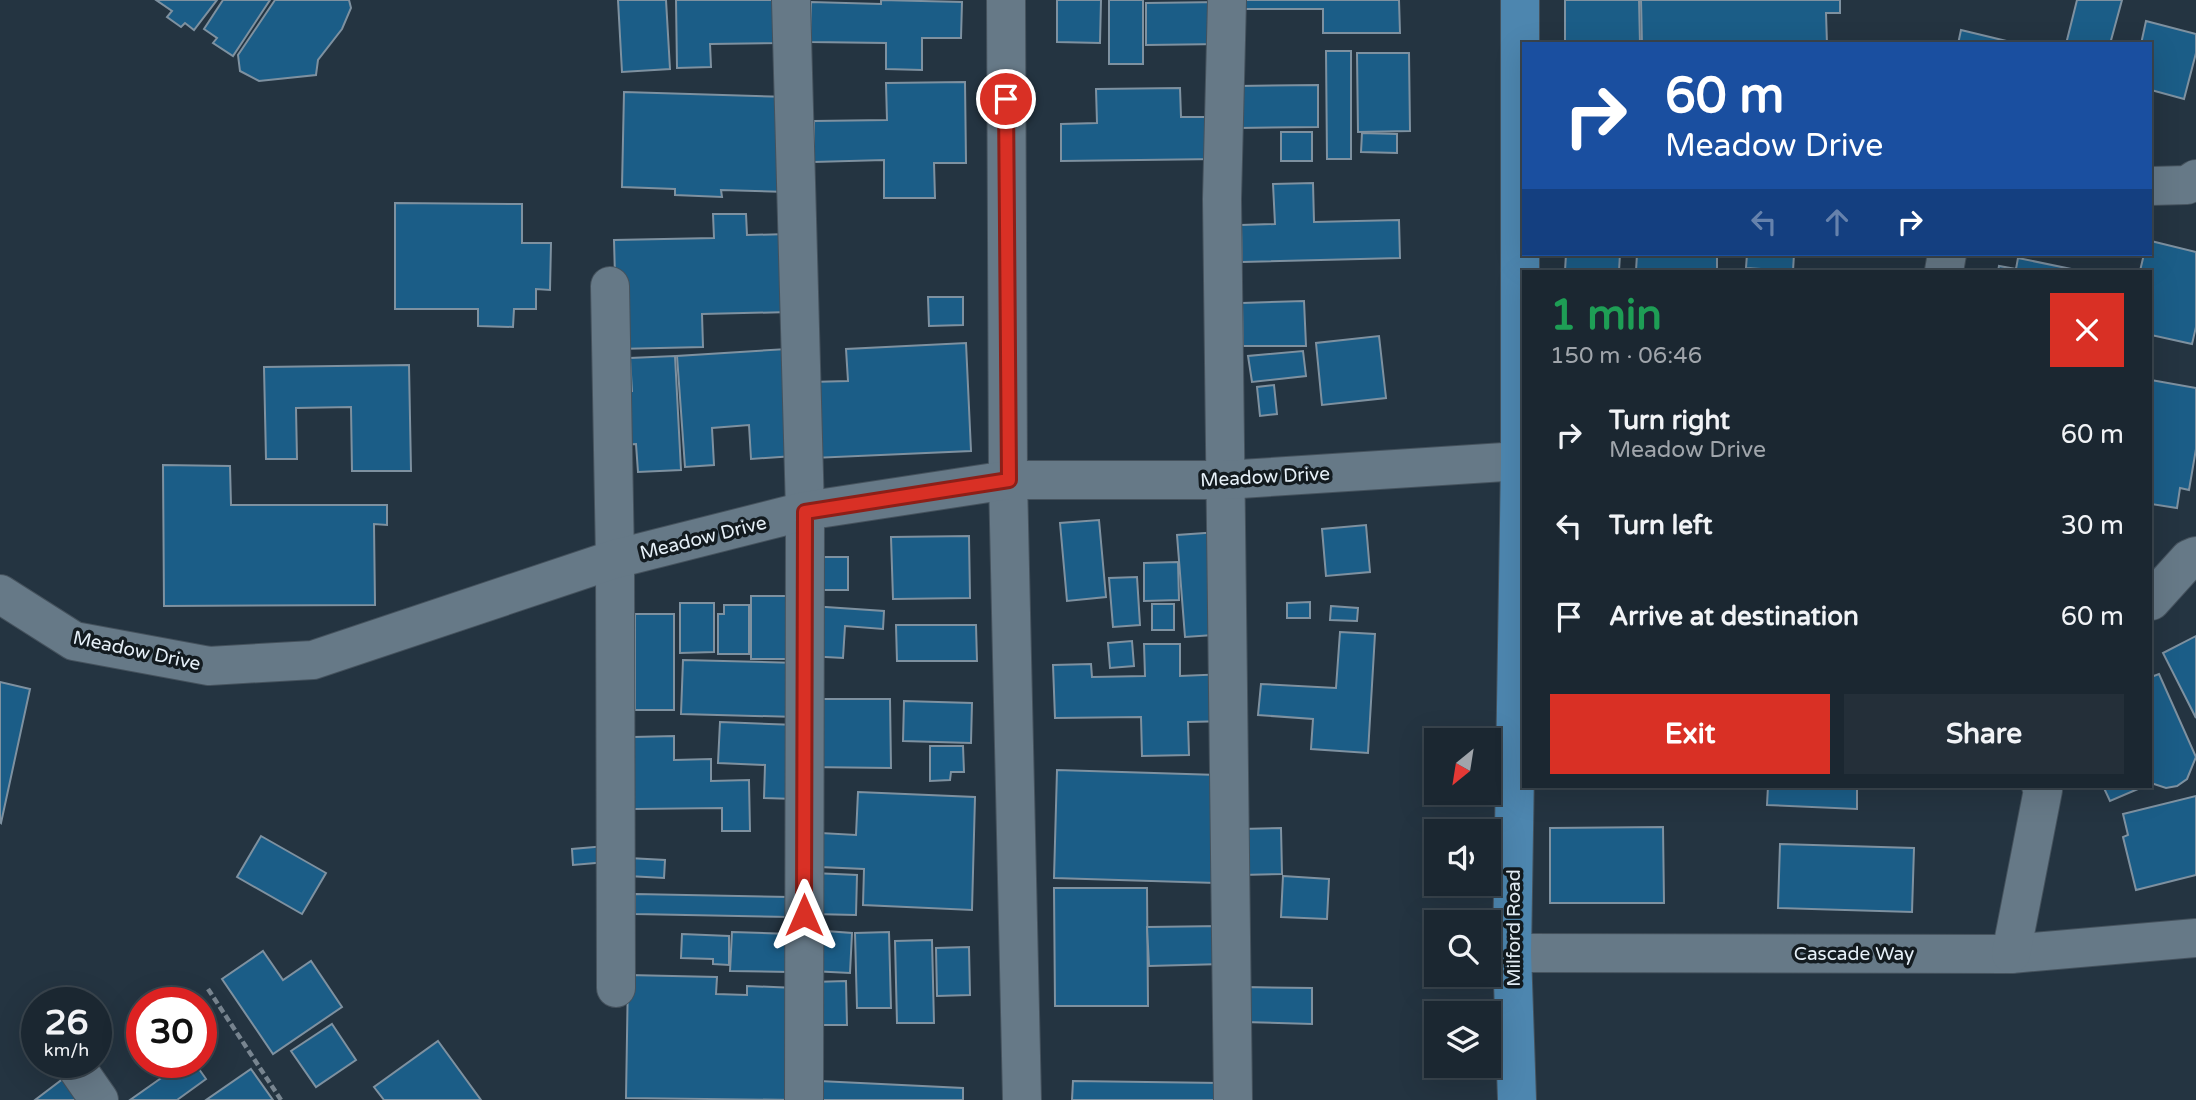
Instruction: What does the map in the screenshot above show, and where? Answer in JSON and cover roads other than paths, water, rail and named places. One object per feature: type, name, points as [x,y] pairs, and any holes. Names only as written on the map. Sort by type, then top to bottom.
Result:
[{"type":"main road","name":"Milford Road","points":[[1517,1100],[1512,953],[1520,461],[1520,0]]},
{"type":"street","points":[[791,0],[805,512],[804,1100]]},
{"type":"street","points":[[1006,0],[1009,480],[1022,1100]]},
{"type":"street","points":[[1227,0],[1222,199],[1233,1100]]},
{"type":"street","points":[[2152,186],[2187,185],[2196,179]]},
{"type":"street","points":[[610,286],[615,559],[616,988]]},
{"type":"street","name":"Meadow Drive","points":[[0,594],[74,641],[209,666],[313,660],[615,559],[805,512],[1009,480],[1224,480],[1520,461]]},
{"type":"street","points":[[2152,600],[2189,558],[2196,556]]},
{"type":"street","points":[[2011,954],[2042,788]]},
{"type":"street","name":"Cascade Way","points":[[1512,953],[2011,954],[2196,938]]},
{"type":"street","points":[[84,1078],[99,1100]]}]
